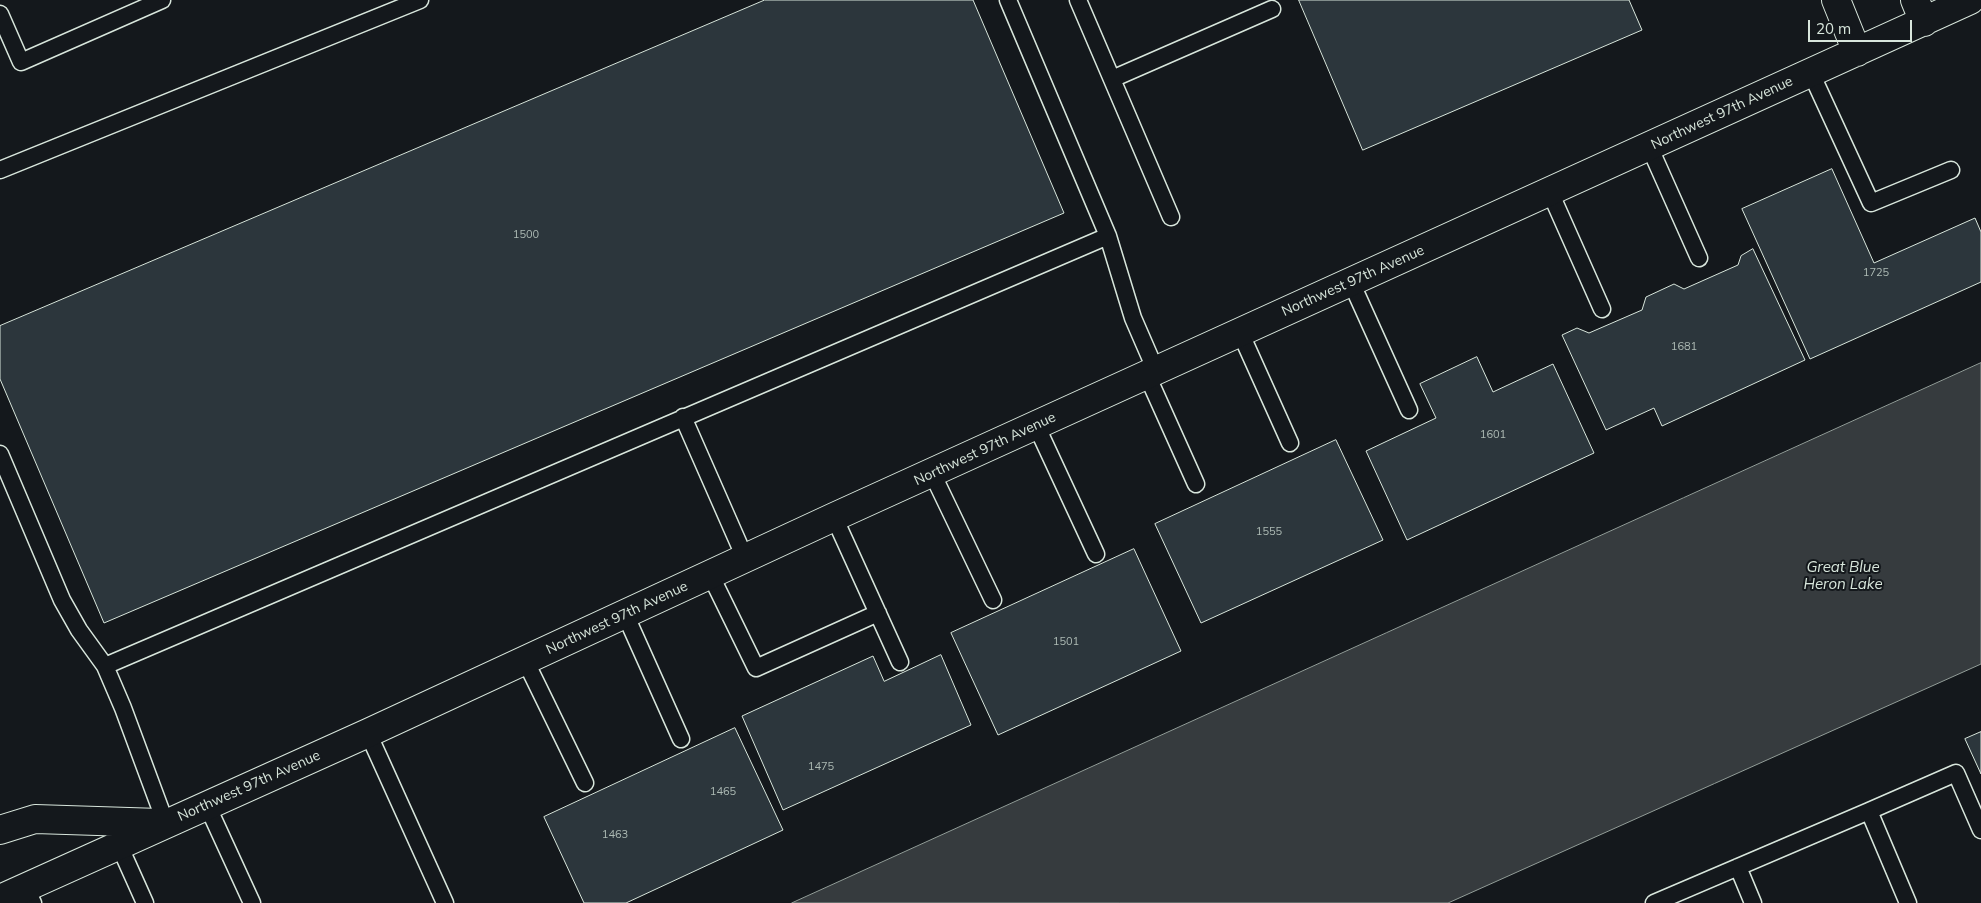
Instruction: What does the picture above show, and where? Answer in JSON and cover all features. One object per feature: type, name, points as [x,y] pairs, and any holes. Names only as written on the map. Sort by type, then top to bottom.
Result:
[{"type":"street","points":[[1836,0],[1858,52]]},
{"type":"street","name":"Northwest 97th Avenue","points":[[0,899],[29,895],[119,845],[368,733],[834,517],[1858,52],[1919,11],[1970,0]]},
{"type":"street","points":[[0,830],[35,819],[166,824]]},
{"type":"lane","points":[[0,14],[21,62],[162,0]]},
{"type":"lane","points":[[0,170],[420,0]]},
{"type":"lane","points":[[1008,0],[1108,236],[1152,373],[1196,484]]},
{"type":"lane","points":[[1078,0],[1171,217]]},
{"type":"lane","points":[[1112,79],[1272,9]]},
{"type":"lane","points":[[1810,73],[1871,202],[1951,170]]},
{"type":"lane","points":[[1649,146],[1699,258]]},
{"type":"lane","points":[[1550,192],[1602,309]]},
{"type":"lane","points":[[105,666],[683,416],[1108,236]]},
{"type":"lane","points":[[1351,282],[1409,410]]},
{"type":"lane","points":[[1240,332],[1290,443]]},
{"type":"lane","points":[[683,416],[745,558]]},
{"type":"lane","points":[[1036,425],[1096,554]]},
{"type":"lane","points":[[0,454],[62,600],[79,630],[105,666],[123,708],[166,824]]},
{"type":"lane","points":[[932,473],[992,600]]},
{"type":"lane","points":[[834,517],[900,662]]},
{"type":"lane","points":[[710,574],[756,668],[878,613]]},
{"type":"lane","points":[[625,614],[681,739]]},
{"type":"lane","points":[[525,660],[585,783]]},
{"type":"lane","points":[[368,733],[445,903]]},
{"type":"lane","points":[[1654,903],[1956,773],[1981,830]]},
{"type":"lane","points":[[207,805],[252,903]]},
{"type":"lane","points":[[1869,811],[1908,903]]},
{"type":"lane","points":[[119,845],[146,903]]},
{"type":"lane","points":[[1738,867],[1753,903]]},
{"type":"water","name":"Great Blue Heron Lake","points":[[1981,363],[1981,664],[1448,903],[792,903]]},
{"type":"building","points":[[765,0],[973,0],[1064,213],[104,623],[0,379],[0,326]]},
{"type":"building","points":[[1299,0],[1629,0],[1642,30],[1363,150]]},
{"type":"building","points":[[1832,169],[1874,263],[1975,218],[1981,232],[1981,282],[1810,359],[1742,209]]},
{"type":"building","points":[[1753,249],[1805,360],[1662,426],[1654,408],[1606,430],[1562,335],[1577,328],[1589,333],[1642,310],[1646,297],[1674,284],[1684,289],[1738,265],[1741,256]]},
{"type":"building","points":[[1477,357],[1493,392],[1553,364],[1594,453],[1407,540],[1366,451],[1436,418],[1420,384]]},
{"type":"building","points":[[1336,440],[1383,540],[1201,623],[1155,524]]},
{"type":"building","points":[[1134,549],[1181,651],[998,735],[951,633]]},
{"type":"building","points":[[941,655],[971,725],[783,810],[742,716],[873,656],[884,681]]},
{"type":"building","points":[[735,728],[783,830],[626,903],[584,903],[544,817]]},
{"type":"building","points":[[1981,732],[1981,774],[1965,739]]}]
